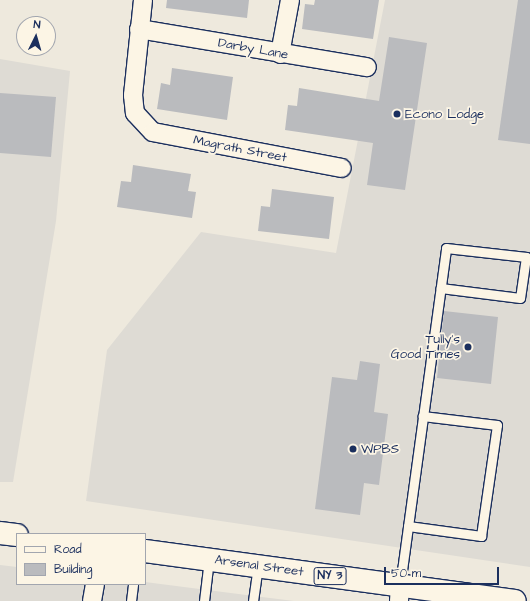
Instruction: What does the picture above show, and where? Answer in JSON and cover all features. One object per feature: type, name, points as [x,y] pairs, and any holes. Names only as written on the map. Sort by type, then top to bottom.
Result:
[{"type":"highway","points":[[0,533],[16,535]]},
{"type":"highway","name":"Arsenal Street","points":[[146,551],[258,566],[399,593],[516,601]]},
{"type":"street","points":[[139,29],[143,0]]},
{"type":"street","points":[[280,54],[290,0]]},
{"type":"street","name":"Darby Lane","points":[[139,29],[280,54],[367,67]]},
{"type":"street","name":"Magrath Street","points":[[139,29],[132,95],[135,113],[141,122],[153,132],[342,168]]},
{"type":"street","points":[[92,601],[95,585]]},
{"type":"lane","points":[[399,593],[440,288],[446,248],[526,257],[520,298],[440,288]]},
{"type":"lane","points":[[408,526],[481,536],[497,425],[423,416]]},
{"type":"lane","points":[[204,601],[209,559]]},
{"type":"lane","points":[[253,601],[258,566]]},
{"type":"lane","points":[[131,601],[133,585]]},
{"type":"shaded area","points":[[385,0],[530,0],[530,567],[86,501],[107,350],[201,232],[336,253]]},
{"type":"shaded area","points":[[0,59],[70,71],[56,221],[13,482],[0,482]]},
{"type":"shaded area","points":[[0,565],[16,567],[16,585],[146,585],[146,582],[294,601],[0,601]]},
{"type":"building","points":[[167,0],[249,0],[247,18],[166,8]]},
{"type":"building","points":[[315,0],[379,0],[373,39],[302,29],[305,4],[314,5]]},
{"type":"building","name":"Econo Lodge","points":[[518,0],[530,0],[530,144],[498,140]]},
{"type":"building","name":"Econo Lodge","points":[[389,37],[427,43],[405,190],[367,185],[373,143],[285,130],[288,105],[297,106],[299,88],[379,101]]},
{"type":"building","points":[[172,68],[233,77],[227,120],[157,109],[161,83],[170,85]]},
{"type":"building","points":[[0,93],[56,97],[51,157],[0,153]]},
{"type":"building","points":[[133,165],[191,174],[188,191],[196,192],[192,218],[117,207],[121,181],[131,182]]},
{"type":"building","points":[[272,189],[334,197],[329,239],[258,231],[261,206],[270,207]]},
{"type":"building","name":"Tully's Good Times","points":[[444,311],[498,317],[491,384],[437,378]]},
{"type":"building","name":"WPBS","points":[[360,361],[380,364],[374,412],[388,414],[379,485],[364,483],[360,515],[315,509],[332,377],[357,380]]},
{"type":"place","name":"Econo Lodge","points":[[397,114]]},
{"type":"place","name":"Tully's Good Times","points":[[468,347]]},
{"type":"place","name":"WPBS","points":[[353,449]]}]
